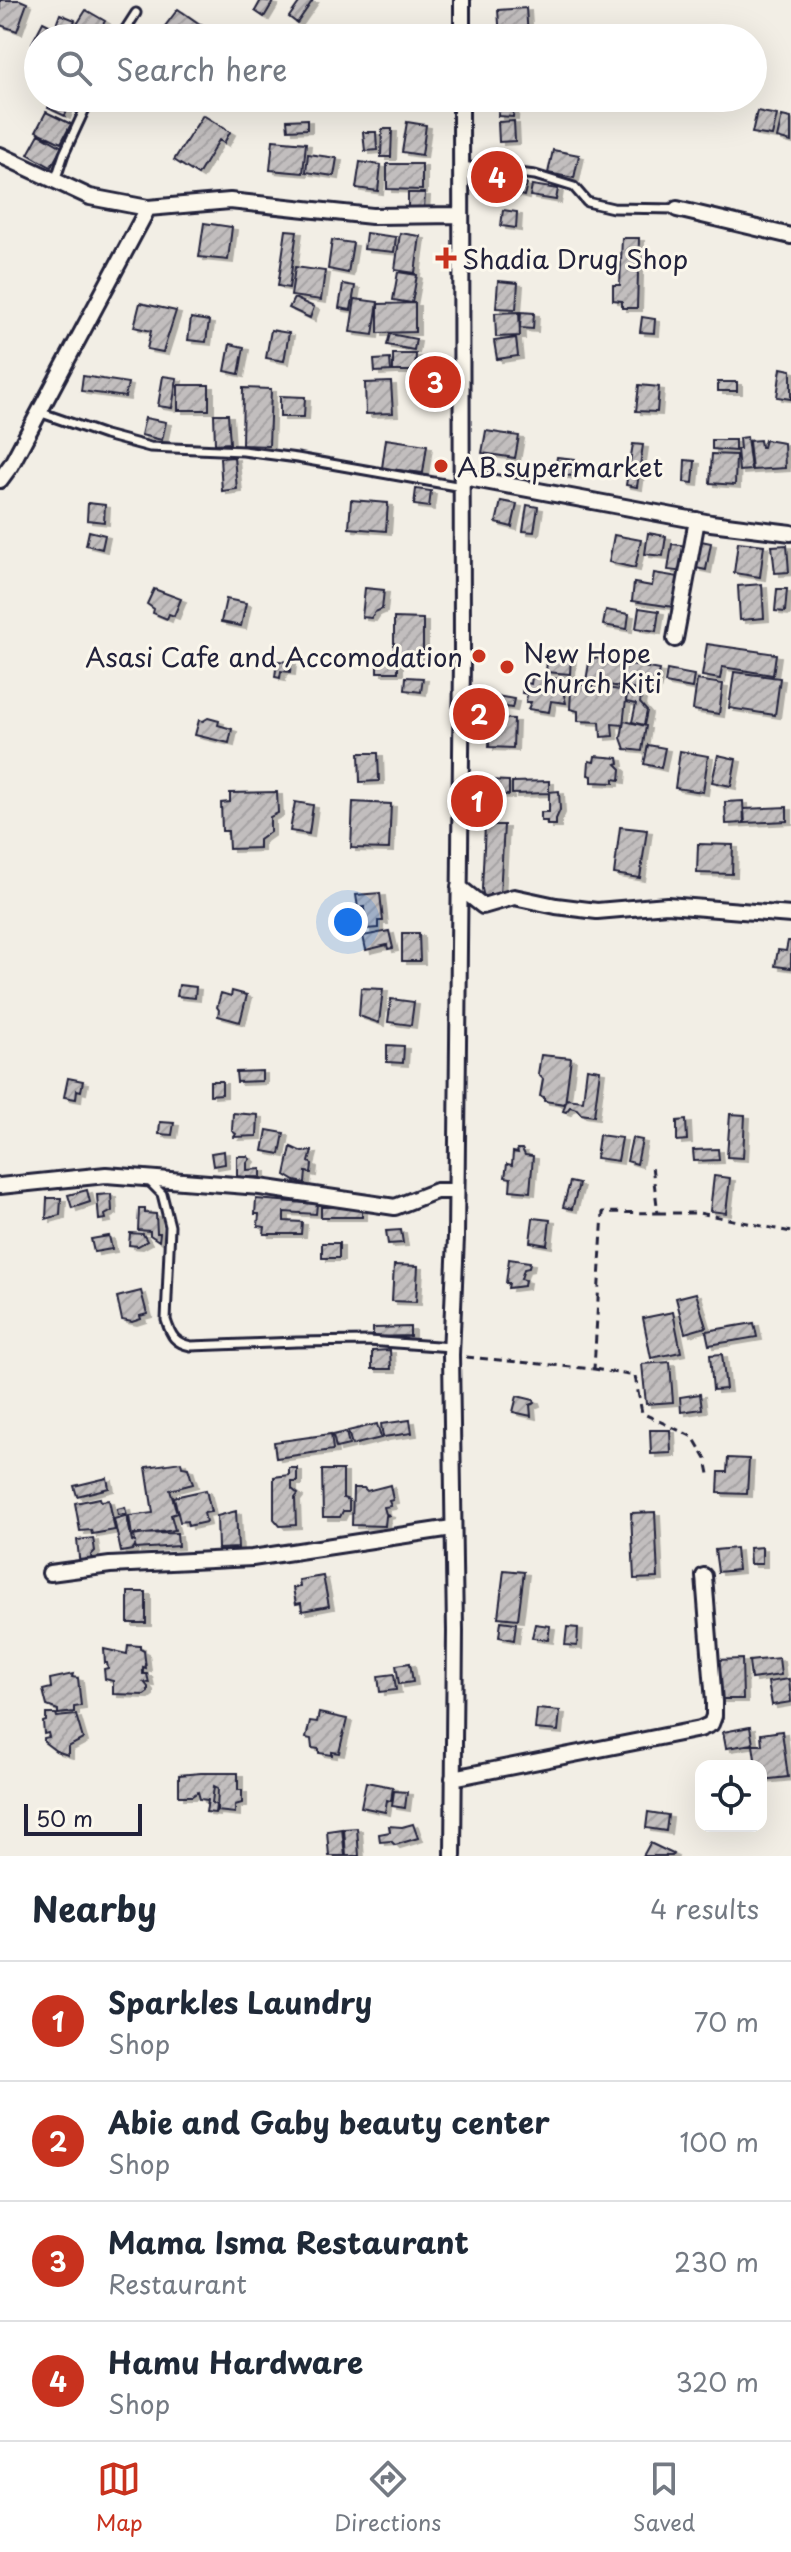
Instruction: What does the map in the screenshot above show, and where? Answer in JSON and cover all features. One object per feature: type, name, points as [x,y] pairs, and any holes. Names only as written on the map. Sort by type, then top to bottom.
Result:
[{"type":"street","points":[[462,0],[462,24]]},
{"type":"street","points":[[453,1856],[455,1631],[451,1351],[459,887],[461,112]]},
{"type":"street","points":[[0,155],[90,197],[148,208],[230,201],[372,216],[460,215]]},
{"type":"street","points":[[0,480],[148,208]]},
{"type":"street","points":[[677,209],[791,236]]},
{"type":"street","points":[[462,482],[791,533]]},
{"type":"street","points":[[675,639],[697,520]]},
{"type":"street","points":[[459,887],[483,906],[514,897],[597,911],[650,904],[791,915]]},
{"type":"street","points":[[0,1186],[106,1175],[260,1187],[395,1207],[436,1191],[456,1191]]},
{"type":"street","points":[[50,1573],[110,1565],[252,1558],[452,1528]]},
{"type":"street","points":[[453,1778],[700,1729],[711,1724],[714,1702],[704,1576]]},
{"type":"lane","points":[[129,24],[136,13]]},
{"type":"lane","points":[[55,181],[84,112]]},
{"type":"lane","points":[[460,166],[535,175],[574,187],[587,202],[613,208],[677,209]]},
{"type":"lane","points":[[39,412],[150,447],[243,451],[462,482]]},
{"type":"lane","points":[[147,1178],[162,1194],[170,1226],[166,1320],[170,1335],[179,1343],[191,1346],[368,1341],[451,1351]]},
{"type":"path","points":[[652,1166],[658,1213]]},
{"type":"path","points":[[594,1369],[603,1212],[699,1213],[791,1232]]},
{"type":"path","points":[[451,1351],[635,1376],[642,1413],[693,1437],[706,1459],[710,1479]]},
{"type":"building","points":[[0,0],[27,3],[17,31],[0,25]]},
{"type":"building","points":[[261,0],[273,2],[264,17],[255,11]]},
{"type":"building","points":[[301,0],[313,0],[297,23],[289,17]]},
{"type":"building","points":[[526,8],[527,24],[499,24],[498,10]]},
{"type":"building","points":[[178,9],[200,24],[167,24]]},
{"type":"building","points":[[86,10],[105,21],[103,24],[77,24]]},
{"type":"building","points":[[60,14],[75,20],[74,24],[56,24]]},
{"type":"building","points":[[46,112],[71,124],[61,143],[36,131]]},
{"type":"building","points":[[498,112],[513,112],[513,117],[498,116]]},
{"type":"building","points":[[757,112],[777,115],[772,136],[752,133]]},
{"type":"building","points":[[203,115],[230,132],[224,143],[219,140],[198,175],[174,160]]},
{"type":"building","points":[[782,116],[791,118],[791,142],[777,138]]},
{"type":"building","points":[[307,119],[307,129],[288,130],[287,120]]},
{"type":"building","points":[[514,121],[515,141],[499,142],[498,122]]},
{"type":"building","points":[[407,122],[426,125],[422,155],[402,152]]},
{"type":"building","points":[[382,129],[392,129],[391,157],[381,157]]},
{"type":"building","points":[[363,132],[376,132],[377,150],[365,151]]},
{"type":"building","points":[[39,134],[62,147],[51,167],[28,154]]},
{"type":"building","points":[[273,140],[306,143],[303,173],[270,170]]},
{"type":"building","points":[[553,150],[579,155],[574,178],[548,173]]},
{"type":"building","points":[[308,154],[337,158],[334,176],[306,172]]},
{"type":"building","points":[[360,162],[381,165],[378,191],[356,188]]},
{"type":"building","points":[[387,164],[422,164],[422,190],[387,189]]},
{"type":"building","points":[[506,180],[527,184],[524,196],[504,191]]},
{"type":"building","points":[[532,185],[558,189],[556,200],[530,196]]},
{"type":"building","points":[[408,193],[425,193],[424,209],[408,209]]},
{"type":"building","points":[[503,210],[517,212],[516,228],[501,226]]},
{"type":"building","points":[[204,223],[232,227],[228,260],[199,257]]},
{"type":"building","points":[[286,230],[297,231],[289,288],[278,286]]},
{"type":"building","points":[[366,233],[396,237],[394,252],[364,249]]},
{"type":"building","points":[[400,233],[420,236],[415,273],[395,270]]},
{"type":"building","points":[[622,238],[639,238],[637,308],[622,308],[622,301],[613,300],[613,285],[620,285]]},
{"type":"building","points":[[332,240],[353,243],[348,273],[328,269]]},
{"type":"building","points":[[295,267],[325,271],[321,300],[291,296]]},
{"type":"building","points":[[398,272],[417,275],[412,303],[393,300]]},
{"type":"building","points":[[498,281],[518,283],[516,309],[496,308]]},
{"type":"building","points":[[343,284],[355,286],[351,310],[339,308]]},
{"type":"building","points":[[294,298],[314,307],[310,318],[289,308]]},
{"type":"building","points":[[355,299],[378,302],[373,335],[350,332]]},
{"type":"building","points":[[140,303],[176,311],[163,352],[147,349],[151,331],[134,327]]},
{"type":"building","points":[[415,303],[415,332],[378,333],[378,304]]},
{"type":"building","points":[[519,312],[520,336],[496,337],[495,313]]},
{"type":"building","points":[[521,312],[534,313],[533,329],[520,328]]},
{"type":"building","points":[[642,317],[655,319],[654,333],[640,332]]},
{"type":"building","points":[[191,318],[209,321],[206,342],[188,340]]},
{"type":"building","points":[[271,330],[289,333],[284,361],[266,358]]},
{"type":"building","points":[[390,334],[416,339],[414,350],[387,345]]},
{"type":"building","points":[[516,338],[518,356],[497,359],[494,341]]},
{"type":"building","points":[[230,344],[244,347],[239,374],[225,371]]},
{"type":"building","points":[[393,354],[416,354],[415,371],[393,371]]},
{"type":"building","points":[[390,359],[391,371],[375,372],[374,360]]},
{"type":"building","points":[[781,368],[791,370],[791,399],[777,397]]},
{"type":"building","points":[[83,376],[128,383],[125,397],[81,391]]},
{"type":"building","points":[[163,376],[177,378],[172,408],[158,406]]},
{"type":"building","points":[[391,382],[393,413],[366,414],[365,383]]},
{"type":"building","points":[[718,382],[737,382],[737,391],[718,391]]},
{"type":"building","points":[[178,385],[209,385],[209,410],[178,410]]},
{"type":"building","points":[[639,385],[659,387],[657,412],[636,411]]},
{"type":"building","points":[[243,388],[271,389],[269,446],[242,445]]},
{"type":"building","points":[[280,396],[305,397],[304,417],[280,417]]},
{"type":"building","points":[[214,414],[228,414],[230,443],[215,444]]},
{"type":"building","points":[[145,418],[166,422],[162,440],[141,435]]},
{"type":"building","points":[[486,431],[519,436],[515,458],[482,453]]},
{"type":"building","points":[[747,437],[751,470],[739,471],[739,438]]},
{"type":"building","points":[[386,439],[427,445],[423,473],[382,468]]},
{"type":"building","points":[[712,440],[735,440],[735,451],[712,449]]},
{"type":"building","points":[[760,440],[761,447],[765,440],[784,443],[785,468],[752,470],[749,441]]},
{"type":"building","points":[[633,444],[643,445],[637,487],[626,485]]},
{"type":"building","points":[[712,454],[736,455],[735,485],[710,483]]},
{"type":"building","points":[[234,457],[237,489],[222,491],[220,458]]},
{"type":"building","points":[[557,457],[575,459],[573,476],[554,474]]},
{"type":"building","points":[[685,460],[695,461],[693,483],[684,482]]},
{"type":"building","points":[[416,489],[431,491],[429,507],[414,505]]},
{"type":"building","points":[[351,500],[388,503],[386,531],[349,528]]},
{"type":"building","points":[[501,501],[517,504],[512,527],[496,523]]},
{"type":"building","points":[[88,503],[105,505],[104,522],[87,520]]},
{"type":"building","points":[[527,505],[538,507],[534,532],[523,531]]},
{"type":"building","points":[[89,531],[105,535],[102,549],[86,545]]},
{"type":"building","points":[[648,533],[666,536],[663,556],[645,554]]},
{"type":"building","points":[[614,535],[641,540],[635,568],[609,562]]},
{"type":"building","points":[[701,541],[711,543],[706,570],[696,568]]},
{"type":"building","points":[[738,542],[764,545],[760,577],[734,573]]},
{"type":"building","points":[[672,544],[688,546],[684,572],[668,570]]},
{"type":"building","points":[[787,545],[789,572],[775,573],[772,546]]},
{"type":"building","points":[[654,573],[679,577],[674,607],[632,601],[634,583],[652,586]]},
{"type":"building","points":[[762,584],[764,618],[740,620],[738,586]]},
{"type":"building","points":[[365,588],[384,590],[382,609],[371,618],[362,617]]},
{"type":"building","points":[[154,589],[181,599],[174,616],[169,614],[167,619],[153,613],[154,609],[147,604]]},
{"type":"building","points":[[777,589],[787,589],[785,612],[775,611]]},
{"type":"building","points":[[226,599],[246,603],[241,626],[221,622]]},
{"type":"building","points":[[639,608],[659,611],[656,631],[636,628]]},
{"type":"building","points":[[606,610],[629,614],[627,629],[603,625]]},
{"type":"building","points":[[394,618],[423,619],[423,655],[398,661],[398,672],[377,672],[377,655],[394,655]]},
{"type":"building","points":[[707,644],[776,654],[773,675],[722,667],[720,679],[702,676]]},
{"type":"building","points":[[560,655],[571,656],[570,674],[546,672],[547,661],[560,661]]},
{"type":"building","points":[[590,657],[659,670],[654,693],[586,681]]},
{"type":"building","points":[[277,661],[291,662],[290,672],[281,671],[280,678],[275,677]]},
{"type":"building","points":[[667,670],[694,675],[692,688],[665,683]]},
{"type":"building","points":[[734,672],[780,678],[775,715],[729,708]]},
{"type":"building","points":[[532,676],[561,679],[567,687],[563,691],[566,703],[551,701],[549,712],[528,709],[531,702],[526,702],[527,694],[522,693],[524,682],[531,684]]},
{"type":"building","points":[[406,677],[423,678],[421,692],[405,690]]},
{"type":"building","points":[[697,680],[723,684],[719,714],[693,710]]},
{"type":"building","points":[[578,684],[627,691],[623,725],[612,724],[613,736],[601,737],[600,722],[578,721],[578,711],[570,709],[571,691],[579,692]]},
{"type":"building","points":[[627,694],[641,697],[640,703],[647,711],[644,725],[632,722],[636,704],[626,702]]},
{"type":"building","points":[[491,695],[514,699],[512,708],[489,704]]},
{"type":"building","points":[[208,718],[232,729],[229,743],[195,735],[199,720]]},
{"type":"building","points":[[490,718],[514,719],[513,748],[489,747]]},
{"type":"building","points":[[624,721],[646,726],[642,751],[625,749],[621,738]]},
{"type":"building","points":[[648,745],[665,748],[661,768],[644,764]]},
{"type":"building","points":[[680,751],[708,756],[703,792],[675,788]]},
{"type":"building","points":[[359,753],[378,753],[379,781],[360,782]]},
{"type":"building","points":[[718,755],[736,759],[731,786],[712,782]]},
{"type":"building","points":[[595,756],[618,758],[619,763],[616,764],[621,769],[620,780],[614,779],[614,783],[592,782],[592,776],[588,775],[589,761],[594,762]]},
{"type":"building","points":[[487,780],[509,781],[509,795],[487,794]]},
{"type":"building","points":[[549,781],[549,792],[559,791],[560,810],[556,825],[541,821],[541,812],[549,812],[549,793],[512,794],[512,782]]},
{"type":"building","points":[[277,792],[278,813],[270,817],[270,832],[259,840],[259,848],[229,849],[228,831],[222,831],[221,803],[230,802],[230,793]]},
{"type":"building","points":[[743,801],[744,823],[726,824],[725,802]]},
{"type":"building","points":[[295,802],[313,805],[309,834],[290,831]]},
{"type":"building","points":[[353,802],[391,804],[389,849],[351,848]]},
{"type":"building","points":[[787,807],[787,821],[745,823],[744,809]]},
{"type":"building","points":[[485,825],[504,825],[500,895],[490,894],[490,898],[484,898],[482,889]]},
{"type":"building","points":[[620,827],[647,830],[640,878],[614,874]]},
{"type":"building","points":[[698,844],[733,845],[732,874],[697,873]]},
{"type":"building","points":[[380,893],[383,921],[378,921],[378,928],[366,929],[364,907],[358,908],[356,895]]},
{"type":"building","points":[[389,931],[393,948],[388,949],[387,945],[366,950],[363,936]]},
{"type":"building","points":[[402,933],[419,933],[420,961],[402,961]]},
{"type":"building","points":[[788,941],[791,941],[791,968],[775,966],[778,950],[786,951]]},
{"type":"building","points":[[179,985],[196,987],[195,998],[177,996]]},
{"type":"building","points":[[361,988],[383,989],[379,1023],[359,1016]]},
{"type":"building","points":[[232,991],[247,995],[240,1022],[218,1016],[221,993],[231,996]]},
{"type":"building","points":[[391,999],[414,1002],[411,1025],[388,1022]]},
{"type":"building","points":[[387,1045],[404,1046],[403,1063],[387,1062]]},
{"type":"building","points":[[541,1055],[571,1058],[565,1104],[544,1101],[544,1097],[540,1096],[543,1079],[538,1074]]},
{"type":"building","points":[[587,1068],[600,1070],[594,1116],[581,1114],[570,1107],[563,1111],[567,1099],[583,1101]]},
{"type":"building","points":[[262,1071],[262,1081],[237,1082],[236,1072]]},
{"type":"building","points":[[68,1078],[83,1081],[76,1099],[64,1097]]},
{"type":"building","points":[[210,1081],[222,1081],[222,1094],[210,1095]]},
{"type":"building","points":[[233,1113],[258,1115],[257,1136],[234,1137]]},
{"type":"building","points":[[730,1114],[745,1115],[743,1158],[727,1157]]},
{"type":"building","points":[[686,1120],[687,1140],[677,1141],[677,1121]]},
{"type":"building","points":[[160,1122],[174,1123],[172,1135],[159,1134]]},
{"type":"building","points":[[267,1130],[284,1133],[280,1154],[263,1151]]},
{"type":"building","points":[[599,1135],[622,1138],[618,1161],[596,1158]]},
{"type":"building","points":[[632,1138],[642,1140],[637,1164],[627,1161]]},
{"type":"building","points":[[291,1147],[302,1152],[312,1151],[309,1162],[312,1164],[311,1173],[306,1172],[305,1183],[285,1175]]},
{"type":"building","points":[[517,1149],[533,1156],[530,1192],[510,1190],[511,1178],[505,1177],[507,1164],[512,1165],[513,1152],[518,1153]]},
{"type":"building","points":[[718,1149],[719,1160],[694,1161],[693,1150]]},
{"type":"building","points":[[224,1151],[225,1164],[213,1166],[211,1153]]},
{"type":"building","points":[[237,1156],[247,1156],[250,1159],[247,1170],[261,1169],[261,1177],[243,1178],[237,1182]]},
{"type":"building","points":[[714,1176],[730,1178],[726,1213],[710,1211]]},
{"type":"building","points":[[570,1182],[579,1184],[572,1209],[563,1207]]},
{"type":"building","points":[[87,1190],[90,1202],[72,1208],[68,1195]]},
{"type":"building","points":[[111,1194],[112,1211],[105,1215],[106,1219],[99,1220],[97,1195]]},
{"type":"building","points":[[47,1198],[61,1198],[60,1215],[46,1219]]},
{"type":"building","points":[[256,1199],[317,1204],[316,1214],[284,1212],[284,1221],[302,1222],[301,1234],[264,1234],[265,1227],[258,1226],[259,1214],[255,1214]]},
{"type":"building","points":[[321,1207],[362,1207],[362,1217],[321,1217]]},
{"type":"building","points":[[139,1209],[156,1214],[159,1241],[150,1235],[150,1231],[138,1230]]},
{"type":"building","points":[[533,1218],[550,1220],[547,1245],[530,1242]]},
{"type":"building","points":[[401,1230],[403,1243],[388,1244],[386,1231]]},
{"type":"building","points":[[130,1233],[143,1234],[147,1241],[138,1246],[129,1245]]},
{"type":"building","points":[[109,1236],[112,1249],[94,1252],[91,1239]]},
{"type":"building","points":[[322,1243],[339,1243],[339,1258],[322,1258]]},
{"type":"building","points":[[509,1259],[530,1262],[521,1279],[525,1280],[524,1286],[508,1288]]},
{"type":"building","points":[[394,1265],[418,1266],[416,1302],[392,1301]]},
{"type":"building","points":[[141,1291],[147,1314],[132,1322],[122,1320],[117,1297]]},
{"type":"building","points":[[696,1293],[706,1327],[685,1333],[676,1298]]},
{"type":"building","points":[[673,1312],[681,1352],[651,1358],[643,1318]]},
{"type":"building","points":[[754,1323],[757,1337],[709,1345],[706,1331]]},
{"type":"building","points":[[410,1327],[410,1336],[373,1337],[373,1328]]},
{"type":"building","points":[[390,1350],[391,1369],[372,1369],[372,1351]]},
{"type":"building","points":[[722,1354],[726,1389],[713,1390],[710,1355]]},
{"type":"building","points":[[670,1362],[673,1402],[646,1404],[642,1364]]},
{"type":"building","points":[[700,1394],[702,1409],[681,1412],[680,1397]]},
{"type":"building","points":[[517,1396],[534,1400],[535,1403],[530,1405],[531,1416],[513,1412]]},
{"type":"building","points":[[410,1420],[412,1433],[383,1437],[381,1424]]},
{"type":"building","points":[[377,1424],[381,1438],[352,1445],[348,1431]]},
{"type":"building","points":[[650,1430],[670,1430],[671,1453],[651,1454]]},
{"type":"building","points":[[346,1432],[349,1445],[336,1448],[333,1435]]},
{"type":"building","points":[[331,1434],[333,1450],[276,1458],[274,1442]]},
{"type":"building","points":[[728,1458],[749,1459],[747,1494],[718,1493],[719,1472],[727,1472]]},
{"type":"building","points":[[181,1462],[182,1467],[188,1468],[193,1484],[170,1490],[177,1513],[171,1515],[175,1530],[132,1536],[129,1516],[153,1513],[146,1467]]},
{"type":"building","points":[[289,1468],[297,1468],[297,1482],[292,1482],[292,1489],[298,1494],[295,1498],[296,1525],[280,1526],[274,1519],[274,1477],[289,1475]]},
{"type":"building","points":[[322,1470],[343,1470],[343,1498],[349,1500],[349,1511],[343,1511],[340,1517],[323,1517]]},
{"type":"building","points":[[107,1478],[109,1488],[77,1496],[74,1486]]},
{"type":"building","points":[[390,1485],[393,1500],[389,1501],[391,1506],[384,1507],[386,1514],[390,1515],[386,1516],[385,1526],[352,1525],[353,1488],[367,1491]]},
{"type":"building","points":[[206,1490],[211,1512],[204,1513],[206,1522],[188,1526],[187,1521],[180,1522],[174,1497]]},
{"type":"building","points":[[100,1498],[101,1501],[109,1500],[115,1530],[92,1534],[91,1530],[80,1531],[75,1503]]},
{"type":"building","points":[[125,1507],[132,1541],[135,1542],[134,1534],[177,1533],[178,1546],[136,1549],[135,1546],[132,1550],[121,1552],[114,1519],[125,1516],[118,1515],[117,1509]]},
{"type":"building","points":[[236,1511],[238,1548],[218,1549],[217,1516]]},
{"type":"building","points":[[655,1512],[658,1578],[634,1579],[631,1513]]},
{"type":"building","points":[[93,1538],[95,1551],[91,1555],[92,1564],[80,1566],[77,1540]]},
{"type":"building","points":[[762,1547],[762,1564],[750,1564],[749,1548]]},
{"type":"building","points":[[736,1548],[738,1570],[718,1572],[715,1550]]},
{"type":"building","points":[[504,1570],[524,1572],[518,1619],[498,1617]]},
{"type":"building","points":[[323,1576],[329,1606],[302,1611],[301,1603],[296,1604],[293,1588],[300,1587],[299,1580]]},
{"type":"building","points":[[128,1592],[146,1592],[146,1623],[128,1623]]},
{"type":"building","points":[[501,1621],[516,1623],[514,1640],[499,1637]]},
{"type":"building","points":[[535,1624],[550,1626],[548,1640],[532,1638]]},
{"type":"building","points":[[567,1627],[578,1628],[577,1646],[565,1645]]},
{"type":"building","points":[[128,1645],[140,1646],[144,1651],[146,1668],[143,1667],[143,1674],[147,1674],[149,1683],[144,1682],[148,1692],[144,1695],[113,1694],[113,1681],[105,1679],[104,1669],[108,1668],[104,1649],[127,1654]]},
{"type":"building","points":[[779,1658],[781,1675],[751,1679],[749,1661]]},
{"type":"building","points":[[742,1659],[743,1699],[715,1699],[715,1660]]},
{"type":"building","points":[[410,1663],[413,1682],[399,1684],[396,1665]]},
{"type":"building","points":[[73,1674],[72,1677],[78,1678],[81,1706],[74,1707],[74,1712],[58,1714],[58,1710],[47,1706],[43,1690],[51,1688],[50,1679]]},
{"type":"building","points":[[394,1674],[396,1690],[380,1692],[378,1676]]},
{"type":"building","points":[[789,1679],[791,1702],[772,1705],[768,1682]]},
{"type":"building","points":[[537,1709],[560,1711],[558,1731],[535,1729]]},
{"type":"building","points":[[319,1713],[347,1719],[339,1753],[319,1753],[319,1749],[312,1748],[311,1739],[306,1738],[310,1721],[317,1722]]},
{"type":"building","points":[[46,1714],[56,1714],[57,1717],[76,1715],[83,1739],[68,1747],[68,1755],[44,1742],[44,1738],[49,1737],[48,1733],[44,1734]]},
{"type":"building","points":[[750,1727],[753,1744],[726,1748],[723,1732]]},
{"type":"building","points":[[782,1731],[788,1777],[767,1779],[767,1760],[755,1760],[753,1745],[762,1745],[761,1734]]},
{"type":"building","points":[[238,1773],[242,1803],[235,1805],[235,1813],[217,1811],[218,1788],[214,1786],[212,1803],[216,1805],[215,1813],[206,1812],[208,1800],[200,1799],[198,1792],[192,1796],[179,1796],[179,1775]]},
{"type":"building","points":[[366,1782],[393,1787],[385,1812],[361,1807]]},
{"type":"building","points":[[394,1791],[407,1792],[405,1808],[392,1806]]},
{"type":"building","points":[[648,1812],[668,1815],[666,1831],[646,1828]]},
{"type":"building","points":[[413,1824],[418,1838],[395,1845],[391,1841],[380,1842],[379,1834],[390,1832],[389,1826]]},
{"type":"building","points":[[357,1828],[359,1856],[346,1856],[344,1829]]},
{"type":"building","points":[[342,1829],[345,1856],[329,1856],[327,1831]]},
{"type":"building","points":[[650,1843],[673,1854],[672,1856],[643,1856]]},
{"type":"place","name":"Hamu Hardware","points":[[497,177]]},
{"type":"place","name":"Shadia Drug Shop","points":[[446,258]]},
{"type":"place","name":"Mama Isma Restaurant","points":[[435,382]]},
{"type":"place","name":"AB supermarket","points":[[441,466]]},
{"type":"place","name":"Asasi Cafe and Accomodation","points":[[479,656]]},
{"type":"place","name":"New Hope Church Kiti","points":[[507,667]]},
{"type":"place","name":"Abie and Gaby beauty center","points":[[479,714]]},
{"type":"place","name":"Sparkles Laundry","points":[[477,801]]}]
